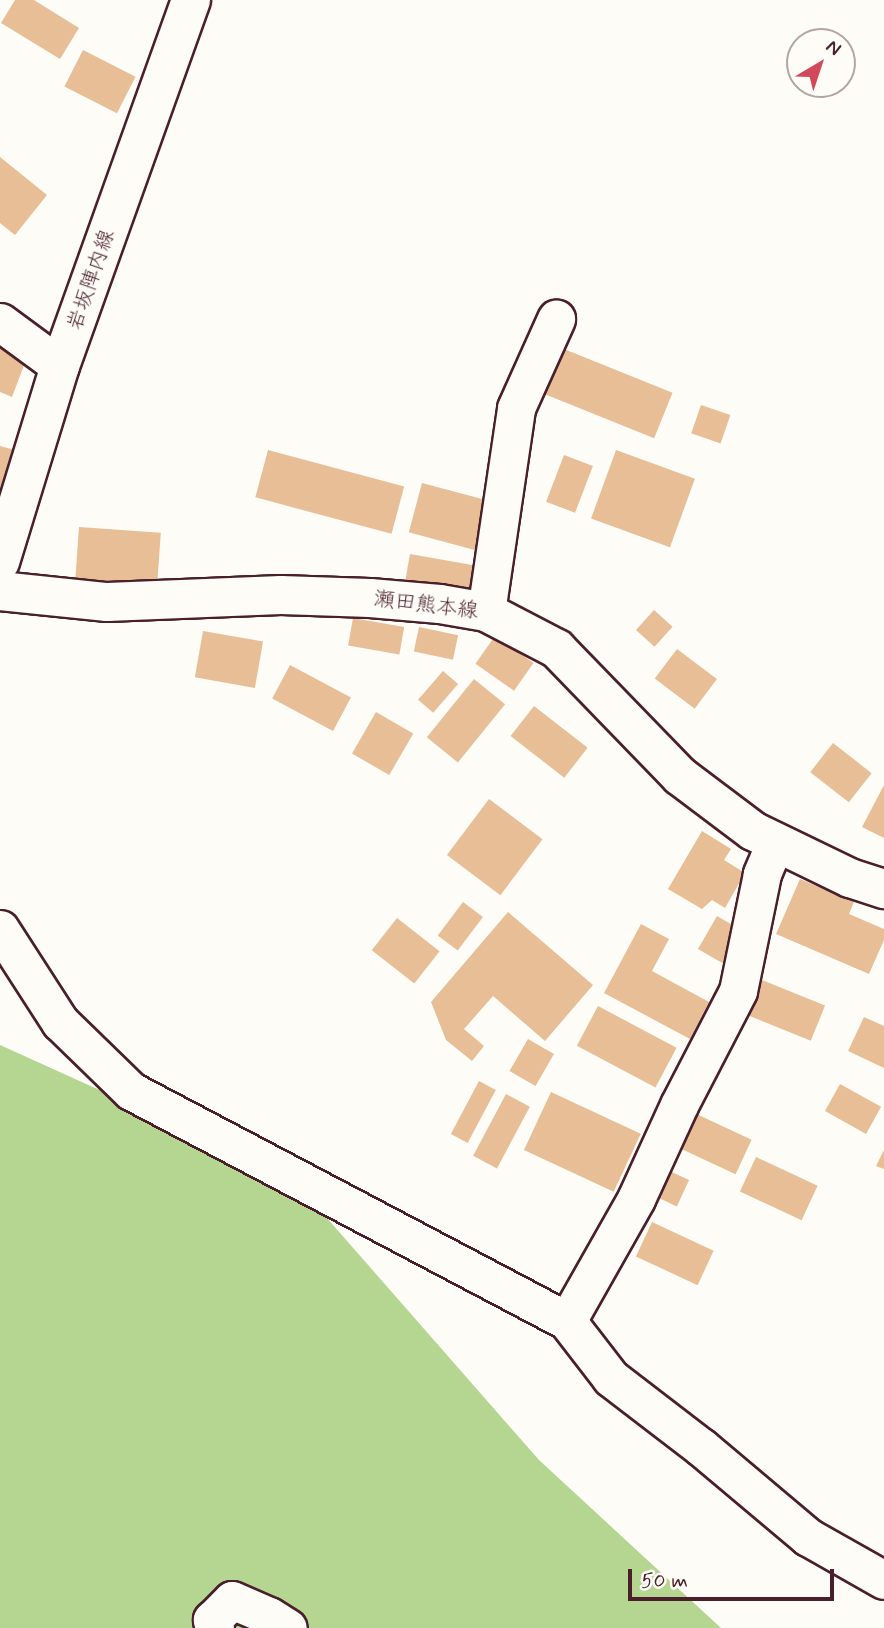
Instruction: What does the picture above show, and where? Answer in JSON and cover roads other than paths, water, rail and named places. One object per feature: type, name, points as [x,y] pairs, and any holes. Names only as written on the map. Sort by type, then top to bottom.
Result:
[{"type":"main road","name":"岩坂陣内線","points":[[0,562],[60,366],[191,0]]},
{"type":"main road","name":"瀬田熊本線","points":[[0,591],[107,602],[281,595],[370,598],[440,604],[486,612],[558,649],[680,776],[743,824],[775,843],[850,878],[884,888]]},
{"type":"street","points":[[486,612],[516,408],[556,319]]},
{"type":"street","points":[[0,322],[60,366]]},
{"type":"street","points":[[567,1321],[636,1199],[679,1105],[738,991],[762,874],[775,843]]},
{"type":"street","points":[[0,929],[60,1022],[131,1091],[567,1321],[611,1378],[701,1447],[808,1537],[884,1580]]},
{"type":"street","points":[[215,1628],[212,1620],[232,1600],[269,1616],[288,1628]]}]
